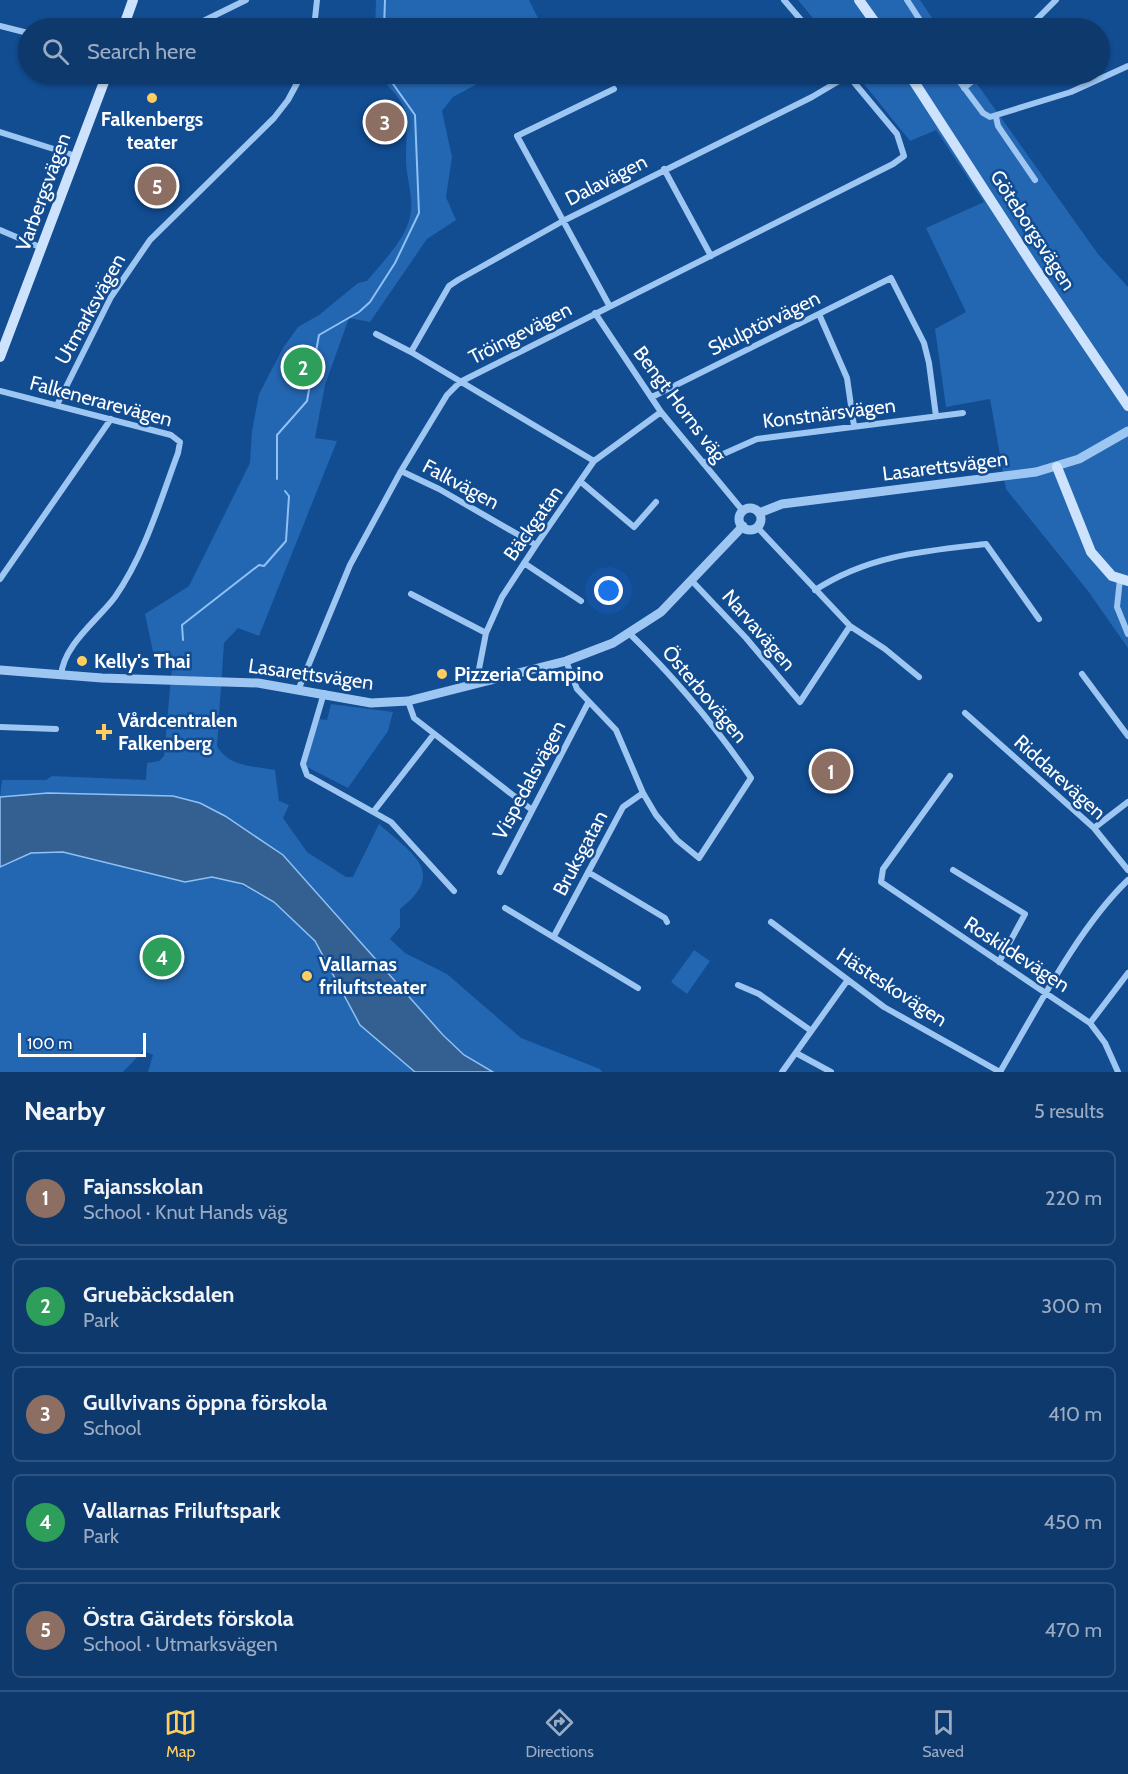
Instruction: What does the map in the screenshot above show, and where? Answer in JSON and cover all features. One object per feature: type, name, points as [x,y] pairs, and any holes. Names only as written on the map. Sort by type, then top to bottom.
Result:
[{"type":"main road","points":[[127,18],[133,0]]},
{"type":"main road","points":[[859,0],[872,18]]},
{"type":"main road","name":"Varbergsvägen","points":[[0,357],[103,84]]},
{"type":"main road","name":"Göteborgsvägen","points":[[915,84],[1034,267],[1128,406]]},
{"type":"main road","points":[[1116,387],[1128,392]]},
{"type":"main road","points":[[1057,467],[1091,552],[1112,576],[1124,580]]},
{"type":"street","points":[[209,18],[246,0]]},
{"type":"street","points":[[315,18],[317,0]]},
{"type":"street","points":[[784,0],[799,18]]},
{"type":"street","points":[[907,0],[919,18]]},
{"type":"street","points":[[1038,18],[1056,0]]},
{"type":"street","points":[[0,26],[18,30]]},
{"type":"street","points":[[1110,74],[1128,66]]},
{"type":"street","name":"Utmarksvägen","points":[[57,405],[111,297],[150,240],[274,117],[288,100],[297,84]]},
{"type":"street","name":"Dalavägen","points":[[411,352],[449,286],[563,221],[812,97],[832,84]]},
{"type":"street","name":"Tröingevägen","points":[[299,688],[350,565],[401,471],[447,395],[460,382],[893,164],[904,156],[897,134],[856,84]]},
{"type":"street","points":[[961,84],[983,113],[996,117],[1089,84]]},
{"type":"street","points":[[964,88],[969,84]]},
{"type":"street","points":[[609,305],[517,136],[614,89]]},
{"type":"street","points":[[996,117],[998,126],[1035,180]]},
{"type":"street","points":[[0,132],[76,156]]},
{"type":"street","points":[[664,169],[711,255]]},
{"type":"street","points":[[0,230],[42,248]]},
{"type":"street","name":"Skulptörvägen","points":[[652,397],[891,278],[924,343],[936,416]]},
{"type":"street","name":"Bengt Horns väg","points":[[595,313],[661,412],[743,511]]},
{"type":"street","points":[[819,314],[848,378],[854,426]]},
{"type":"street","points":[[376,334],[411,352],[594,461]]},
{"type":"street","name":"Falkenerarevägen","points":[[0,391],[177,438],[180,446],[132,568],[114,597],[67,655],[61,676]]},
{"type":"street","name":"Bäckgatan","points":[[479,682],[478,674],[486,633],[502,597],[536,545],[594,461],[661,412]]},
{"type":"street","name":"Konstnärsvägen","points":[[703,464],[758,439],[963,413]]},
{"type":"street","points":[[0,579],[111,419]]},
{"type":"street","name":"Lasarettsvägen","points":[[743,511],[752,508],[759,513],[782,504],[984,480],[1057,467],[1078,459],[1128,431]]},
{"type":"street","name":"Falkvägen","points":[[401,471],[439,489],[536,545]]},
{"type":"street","points":[[581,482],[634,527],[656,502]]},
{"type":"street","points":[[743,511],[740,517],[743,526],[749,529],[758,527]]},
{"type":"street","points":[[758,527],[761,520],[759,513]]},
{"type":"street","name":"Lasarettsvägen","points":[[0,670],[61,676],[225,681],[299,688],[371,703],[408,701],[566,661],[630,634],[662,612],[743,526]]},
{"type":"street","points":[[758,527],[850,626],[885,649],[919,677]]},
{"type":"street","points":[[815,590],[830,580],[886,557],[986,544],[1040,619]]},
{"type":"street","points":[[524,563],[581,601]]},
{"type":"street","points":[[1124,580],[1117,608],[1128,634]]},
{"type":"street","name":"Narvavägen","points":[[693,581],[746,638],[800,702],[850,626]]},
{"type":"street","points":[[411,594],[486,633]]},
{"type":"street","name":"Österbovägen","points":[[630,634],[676,679],[705,713],[751,778],[699,858],[677,840],[643,793]]},
{"type":"street","points":[[566,661],[572,681],[588,704],[616,730],[643,793]]},
{"type":"street","points":[[1082,674],[1128,736]]},
{"type":"street","points":[[324,693],[303,764],[307,774],[374,811],[404,834],[454,891]]},
{"type":"street","points":[[408,701],[414,718],[532,810]]},
{"type":"street","name":"Vispedalsvägen","points":[[500,872],[588,704]]},
{"type":"street","name":"Riddarevägen","points":[[965,713],[1094,828],[1128,870]]},
{"type":"street","points":[[0,727],[56,729]]},
{"type":"street","points":[[374,811],[434,735]]},
{"type":"street","name":"Roskildevägen","points":[[950,776],[883,869],[880,879],[884,886],[1090,1023],[1105,1043],[1118,1072]]},
{"type":"street","name":"Bruksgatan","points":[[554,936],[623,807],[643,793]]},
{"type":"street","points":[[1094,828],[1128,802]]},
{"type":"street","points":[[953,870],[1025,914],[999,962]]},
{"type":"street","points":[[588,872],[665,918],[667,922]]},
{"type":"street","points":[[1000,1072],[1046,993],[1099,912],[1128,880]]},
{"type":"street","points":[[505,908],[638,988]]},
{"type":"street","name":"Hästeskovägen","points":[[771,922],[884,1007],[1000,1072]]},
{"type":"street","points":[[1090,1023],[1128,973]]},
{"type":"street","points":[[782,1072],[810,1030],[848,981]]},
{"type":"street","points":[[738,985],[759,994],[810,1030]]},
{"type":"street","points":[[796,1053],[831,1072]]},
{"type":"shaded area","points":[[376,0],[529,0],[538,18],[375,18]]},
{"type":"shaded area","points":[[798,0],[920,0],[932,18],[813,18]]},
{"type":"shaded area","points":[[386,84],[477,84],[453,97],[442,111],[452,157],[446,197],[456,220],[427,239],[370,322],[349,318],[325,385],[315,438],[337,441],[259,636],[238,628],[224,643],[217,746],[222,753],[235,762],[275,770],[279,801],[289,805],[283,818],[307,852],[346,877],[353,877],[379,824],[403,844],[420,864],[423,873],[421,884],[414,896],[400,909],[400,927],[390,939],[405,953],[447,974],[521,1038],[600,1069],[602,1072],[493,1072],[464,1055],[399,989],[283,855],[225,816],[200,803],[172,796],[48,793],[0,797],[2,780],[46,780],[52,776],[146,780],[147,763],[159,761],[164,756],[172,667],[156,666],[145,614],[189,586],[250,463],[252,431],[259,394],[283,348],[298,327],[319,315],[358,283],[367,281],[394,249],[405,231],[411,211],[406,163],[407,128],[405,110]]},
{"type":"shaded area","points":[[864,84],[977,84],[1098,254],[1128,287],[1128,648],[1088,591],[1006,489],[990,399],[946,407],[935,329],[966,312],[926,228],[984,202],[936,130],[910,141]]},
{"type":"shaded area","points":[[331,704],[393,712],[388,731],[348,788],[307,767],[307,759],[319,719],[327,720]]},
{"type":"shaded area","points":[[48,793],[173,796],[200,803],[225,816],[283,855],[443,1035],[464,1055],[493,1072],[415,1072],[360,1025],[315,941],[274,902],[243,884],[212,877],[185,882],[63,852],[31,853],[0,867],[0,797]]},
{"type":"shaded area","points":[[63,852],[185,882],[212,877],[229,879],[274,902],[315,941],[360,1025],[415,1072],[148,1072],[153,1055],[143,1051],[123,1072],[0,1072],[0,867],[31,853]]},
{"type":"shaded area","points":[[694,950],[710,961],[687,994],[671,982]]},
{"type":"waterway","points":[[384,18],[385,0]]},
{"type":"waterway","points":[[277,479],[277,435],[307,401],[319,335],[359,312],[370,302],[395,263],[419,213],[415,115],[393,84]]},
{"type":"waterway","points":[[183,640],[182,625],[259,565],[264,566],[286,541],[289,496],[285,491]]},
{"type":"place","name":"Falkenbergs teater","points":[[152,98]]},
{"type":"place","name":"Gullvivans öppna förskola","points":[[385,122]]},
{"type":"place","name":"Östra Gärdets förskola","points":[[157,186]]},
{"type":"place","name":"Gruebäcksdalen","points":[[303,367]]},
{"type":"place","name":"Kelly's Thai","points":[[82,661]]},
{"type":"place","name":"Pizzeria Campino","points":[[442,674]]},
{"type":"place","name":"Vårdcentralen Falkenberg","points":[[104,732]]},
{"type":"place","name":"Fajansskolan","points":[[831,771]]},
{"type":"place","name":"Vallarnas Friluftspark","points":[[162,957]]},
{"type":"place","name":"Vallarnas friluftsteater","points":[[307,976]]}]
